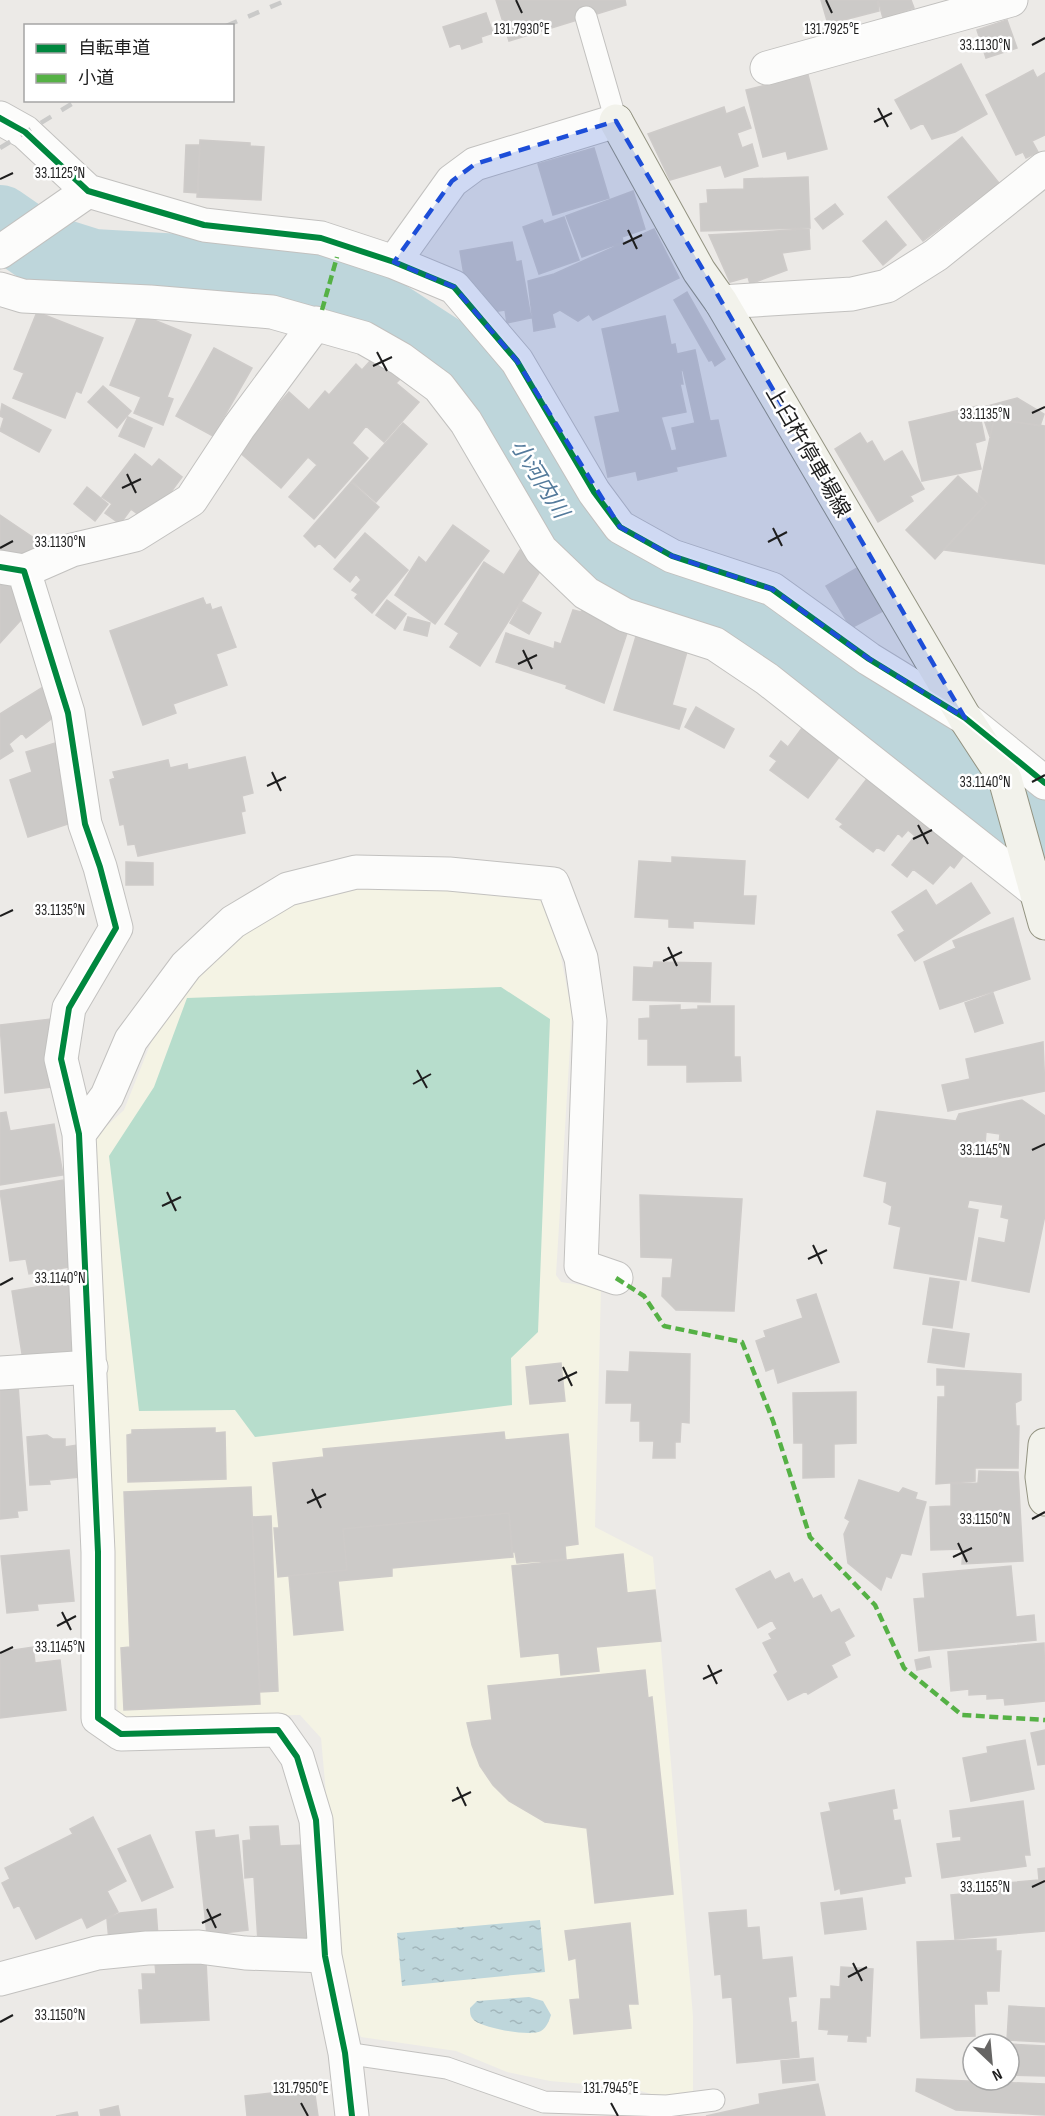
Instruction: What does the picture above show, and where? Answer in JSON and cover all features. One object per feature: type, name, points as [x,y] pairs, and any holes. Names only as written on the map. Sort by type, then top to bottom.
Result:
[{"type":"main road","name":"上臼杵停車場線","points":[[616,121],[699,271],[721,302],[964,718],[1005,779],[1042,908]]},
{"type":"main road","points":[[1045,1445],[1042,1477],[1045,1499]]},
{"type":"street","points":[[767,68],[1011,0]]},
{"type":"street","points":[[0,118],[25,132],[88,191],[204,225],[321,238],[394,262],[454,287],[517,361],[594,492],[620,527],[672,556],[772,589],[869,659],[964,718],[1045,783]]},
{"type":"street","points":[[394,262],[452,181],[475,164],[616,121]]},
{"type":"street","points":[[721,302],[852,294],[887,285],[936,255],[1045,168]]},
{"type":"street","points":[[0,252],[88,191]]},
{"type":"street","points":[[0,289],[23,296],[150,302],[272,312],[364,338],[401,359],[439,387],[466,422],[540,550],[586,593],[625,615],[715,644],[776,686],[1042,908]]},
{"type":"street","points":[[316,323],[239,428],[191,500],[135,535],[72,550],[12,569],[68,713],[85,824],[100,867],[116,928],[69,1008],[61,1059],[79,1134],[98,1552],[98,1718],[121,1734],[278,1730],[297,1757],[316,1820],[325,1956],[345,2053],[352,2116]]},
{"type":"street","points":[[79,1134],[107,1096],[131,1040],[186,966],[233,922],[288,889],[356,872],[449,874],[553,884],[581,958],[590,1022],[581,1266],[616,1278]]},
{"type":"street","points":[[0,1373],[91,1367]]},
{"type":"street","points":[[0,1979],[97,1953],[147,1948],[199,1947],[245,1953],[325,1956]]},
{"type":"lane","points":[[586,17],[616,121]]},
{"type":"lane","points":[[345,2053],[447,2068],[544,2102],[667,2106],[714,2100]]},
{"type":"highlighted area","points":[[616,121],[965,718],[869,659],[772,589],[672,556],[620,527],[517,361],[454,287],[394,262],[452,181],[475,164]]},
{"type":"shaded area","points":[[364,884],[549,895],[572,1014],[556,1275],[561,1282],[601,1288],[595,1527],[653,1557],[693,2016],[693,2096],[654,2095],[631,2088],[550,2081],[507,2072],[456,2051],[361,2037],[353,2020],[343,1980],[321,1738],[300,1715],[118,1718],[85,1146],[124,1110],[162,1015],[226,939],[291,901]]},
{"type":"green space","points":[[501,987],[550,1019],[538,1332],[511,1358],[512,1405],[255,1437],[235,1410],[139,1411],[109,1156],[154,1087],[187,998]]},
{"type":"water","points":[[540,1920],[545,1972],[402,1986],[397,1933]]},
{"type":"water","points":[[529,1997],[543,2001],[551,2015],[541,2031],[527,2033],[497,2029],[480,2024],[472,2018],[470,2008],[477,2001]]},
{"type":"building","points":[[496,0],[625,0],[626,5],[509,41]]},
{"type":"building","points":[[821,0],[877,0],[879,11],[828,24]]},
{"type":"building","points":[[878,0],[911,0],[914,8],[883,18]]},
{"type":"building","points":[[486,13],[493,33],[481,37],[482,42],[462,49],[460,43],[450,47],[443,27]]},
{"type":"building","points":[[1007,20],[1017,48],[986,58],[977,30]]},
{"type":"building","points":[[961,64],[987,114],[955,132],[932,139],[923,123],[911,129],[895,100]]},
{"type":"building","points":[[1033,70],[1037,78],[1045,73],[1045,135],[1032,141],[1038,152],[1026,158],[1023,152],[1016,155],[986,95]]},
{"type":"building","points":[[808,75],[827,149],[788,159],[786,151],[763,157],[746,90]]},
{"type":"building","points":[[724,107],[726,114],[744,107],[751,128],[737,133],[742,148],[752,144],[758,166],[725,177],[721,165],[670,180],[648,134]]},
{"type":"building","points":[[962,137],[999,183],[923,241],[888,197]]},
{"type":"building","points":[[200,140],[250,143],[250,146],[264,147],[261,200],[197,197]]},
{"type":"building","points":[[186,145],[200,145],[198,193],[184,192]]},
{"type":"building","points":[[594,148],[609,198],[553,215],[538,164]]},
{"type":"building","points":[[808,177],[810,228],[701,231],[700,204],[708,203],[707,190],[744,189],[744,179]]},
{"type":"building","points":[[633,191],[645,229],[622,237],[623,242],[582,257],[566,216]]},
{"type":"building","points":[[835,204],[843,214],[823,229],[815,219]]},
{"type":"building","points":[[564,217],[579,260],[539,274],[523,227],[542,220],[544,224]]},
{"type":"building","points":[[886,221],[906,245],[883,265],[863,241]]},
{"type":"building","points":[[654,229],[679,278],[593,320],[589,314],[578,321],[560,310],[552,314],[555,327],[534,331],[528,281],[554,274]]},
{"type":"building","points":[[809,229],[810,249],[782,253],[787,270],[750,284],[748,277],[730,282],[709,235]]},
{"type":"building","points":[[512,242],[516,262],[521,261],[531,318],[507,323],[505,310],[493,312],[492,306],[484,308],[482,291],[467,293],[460,251]]},
{"type":"building","points":[[687,292],[725,359],[715,366],[712,360],[709,361],[674,300]]},
{"type":"building","points":[[37,312],[103,338],[81,393],[76,391],[65,418],[13,398],[24,373],[14,369]]},
{"type":"building","points":[[139,314],[191,335],[167,397],[173,399],[163,425],[134,413],[141,397],[110,385]]},
{"type":"building","points":[[665,316],[671,345],[675,344],[677,354],[695,350],[710,421],[718,420],[726,456],[676,467],[677,471],[638,480],[636,471],[608,477],[595,417],[620,412],[602,329]],"holes":[[[683,370],[695,423],[672,428],[677,450],[671,451],[661,417],[686,412],[680,384],[683,384],[681,371]]]},
{"type":"building","points":[[214,348],[252,368],[213,436],[176,416]]},
{"type":"building","points":[[377,359],[400,379],[396,383],[419,402],[384,442],[366,426],[352,443],[368,458],[314,519],[289,497],[317,465],[308,457],[281,488],[238,451],[289,392],[309,410],[325,391],[329,395],[356,364],[362,370],[371,360]]},
{"type":"building","points":[[103,386],[131,411],[117,428],[88,402]]},
{"type":"building","points":[[1017,398],[1044,414],[1040,426],[994,419],[990,437],[980,408]]},
{"type":"building","points":[[2,404],[51,430],[39,452],[0,431],[4,418],[0,416]]},
{"type":"building","points":[[978,406],[985,440],[975,443],[981,469],[922,481],[909,422]]},
{"type":"building","points":[[128,417],[152,428],[144,447],[119,436]]},
{"type":"building","points":[[994,419],[1045,426],[1045,564],[944,550],[987,503],[978,494]]},
{"type":"building","points":[[403,423],[427,444],[376,502],[352,481]]},
{"type":"building","points":[[860,433],[867,444],[872,441],[884,462],[902,451],[924,489],[910,496],[913,501],[878,522],[835,449]]},
{"type":"building","points":[[135,454],[152,467],[159,459],[182,477],[157,511],[149,505],[140,516],[131,509],[120,524],[105,513],[112,504],[102,497]]},
{"type":"building","points":[[958,476],[987,503],[935,559],[906,530]]},
{"type":"building","points":[[351,482],[379,507],[335,558],[319,543],[315,547],[304,536]]},
{"type":"building","points":[[87,487],[108,504],[95,521],[74,504]]},
{"type":"building","points":[[0,515],[50,549],[16,566],[0,557]]},
{"type":"building","points":[[453,525],[489,551],[435,624],[395,595],[419,557],[426,563]]},
{"type":"building","points":[[365,533],[408,570],[372,613],[355,598],[358,594],[352,590],[361,580],[356,574],[350,582],[334,569]]},
{"type":"building","points":[[520,550],[544,565],[480,666],[450,647],[459,633],[445,624],[484,562],[504,575]]},
{"type":"building","points":[[857,568],[883,611],[851,628],[826,586]]},
{"type":"building","points":[[3,577],[19,590],[29,611],[0,643],[0,581]]},
{"type":"building","points":[[203,598],[206,605],[210,604],[212,610],[221,607],[236,647],[216,654],[227,685],[173,704],[176,713],[143,725],[110,631]]},
{"type":"building","points":[[387,600],[406,614],[395,629],[376,615]]},
{"type":"building","points":[[522,602],[541,613],[529,634],[510,623]]},
{"type":"building","points":[[583,607],[629,627],[604,703],[566,688],[567,685],[496,662],[506,633],[554,649],[555,642],[561,644],[573,610],[581,612]]},
{"type":"building","points":[[408,617],[430,623],[427,636],[404,630]]},
{"type":"building","points":[[637,633],[688,648],[672,705],[686,709],[679,729],[614,710]]},
{"type":"building","points":[[43,687],[59,713],[26,738],[22,733],[9,744],[13,751],[0,759],[0,714]]},
{"type":"building","points":[[696,707],[734,729],[724,748],[685,727]]},
{"type":"building","points":[[802,728],[840,756],[808,798],[770,770],[777,761],[770,756],[781,741],[788,747]]},
{"type":"building","points":[[62,741],[80,820],[28,837],[10,780],[32,772],[26,752]]},
{"type":"building","points":[[245,757],[253,793],[242,796],[245,811],[241,812],[245,833],[138,856],[135,844],[128,845],[124,824],[120,825],[110,780],[115,778],[113,772],[168,760],[170,768],[187,764],[188,770]]},
{"type":"building","points":[[869,776],[963,856],[954,868],[950,865],[933,884],[913,869],[907,877],[892,865],[915,836],[908,830],[902,837],[898,833],[884,851],[877,847],[873,852],[840,827],[843,824],[836,819]]},
{"type":"building","points":[[672,857],[745,861],[743,896],[756,896],[754,924],[693,921],[693,928],[669,927],[669,919],[635,917],[639,861],[672,863]]},
{"type":"building","points":[[126,862],[153,863],[153,885],[126,885]]},
{"type":"building","points":[[971,883],[990,913],[915,961],[898,935],[905,931],[892,912],[926,890],[936,906]]},
{"type":"building","points":[[1013,918],[1030,979],[940,1009],[924,962],[956,948],[953,941]]},
{"type":"building","points":[[654,962],[711,963],[710,1002],[633,1000],[634,967],[653,968]]},
{"type":"building","points":[[993,993],[1003,1023],[975,1032],[965,1003]]},
{"type":"building","points":[[680,1005],[680,1010],[698,1009],[698,1006],[734,1006],[734,1057],[740,1057],[741,1081],[687,1082],[687,1065],[648,1065],[648,1039],[639,1039],[639,1019],[650,1018],[650,1006]]},
{"type":"building","points":[[51,1019],[59,1086],[5,1093],[0,1025]]},
{"type":"building","points":[[1043,1042],[1045,1091],[948,1111],[942,1085],[970,1079],[966,1059]]},
{"type":"building","points":[[1022,1100],[1045,1116],[1045,1215],[1029,1292],[972,1281],[979,1238],[1005,1243],[1009,1219],[1001,1217],[1003,1205],[969,1200],[967,1208],[978,1210],[966,1280],[894,1268],[901,1227],[889,1224],[892,1206],[884,1202],[887,1182],[864,1176],[877,1111],[956,1121],[959,1114]],"holes":[[[986,1132],[1000,1134],[998,1155],[984,1154]]]},
{"type":"building","points":[[6,1112],[10,1131],[54,1124],[63,1175],[0,1185],[0,1113]]},
{"type":"building","points":[[63,1180],[75,1266],[29,1274],[26,1259],[10,1261],[0,1191]]},
{"type":"building","points":[[640,1195],[742,1199],[734,1311],[676,1310],[662,1296],[663,1278],[671,1278],[673,1258],[641,1257]]},
{"type":"building","points":[[930,1278],[959,1282],[952,1328],[923,1324]]},
{"type":"building","points":[[71,1281],[83,1350],[23,1360],[12,1291]]},
{"type":"building","points":[[816,1294],[839,1362],[778,1383],[774,1368],[766,1371],[756,1341],[766,1337],[764,1331],[803,1318],[797,1300]]},
{"type":"building","points":[[933,1329],[969,1334],[964,1367],[928,1362]]},
{"type":"building","points":[[630,1352],[690,1354],[689,1423],[681,1422],[680,1442],[675,1442],[675,1458],[653,1458],[654,1441],[640,1441],[640,1421],[631,1421],[632,1403],[606,1403],[607,1371],[629,1372]]},
{"type":"building","points":[[561,1363],[565,1401],[530,1404],[526,1367]]},
{"type":"building","points":[[937,1369],[1021,1374],[1021,1400],[1015,1403],[1016,1426],[1019,1426],[1018,1468],[975,1468],[975,1481],[936,1484],[938,1397],[945,1397],[945,1385],[937,1385]]},
{"type":"building","points":[[18,1385],[27,1510],[17,1511],[18,1517],[0,1519],[0,1387]]},
{"type":"building","points":[[856,1392],[856,1443],[834,1444],[834,1477],[803,1478],[803,1443],[794,1443],[793,1393]]},
{"type":"building","points":[[215,1428],[215,1433],[225,1432],[226,1479],[128,1482],[127,1435],[132,1434],[132,1430]]},
{"type":"building","points":[[504,1432],[505,1440],[568,1434],[578,1544],[565,1546],[566,1559],[517,1563],[515,1552],[512,1552],[509,1513],[343,1529],[347,1570],[278,1577],[274,1528],[279,1528],[273,1463],[324,1457],[323,1449]]},
{"type":"building","points":[[47,1435],[53,1439],[65,1439],[65,1447],[77,1445],[80,1477],[49,1480],[50,1484],[30,1485],[27,1437]]},
{"type":"building","points":[[979,1471],[1018,1472],[1023,1561],[962,1564],[963,1549],[931,1550],[930,1507],[951,1506],[951,1484],[978,1483]]},
{"type":"building","points":[[859,1480],[899,1493],[903,1488],[917,1493],[915,1499],[926,1502],[911,1555],[901,1553],[891,1578],[886,1576],[881,1590],[848,1563],[844,1534],[850,1521],[845,1518]]},
{"type":"building","points":[[251,1487],[260,1704],[124,1710],[121,1648],[130,1647],[124,1492]]},
{"type":"building","points":[[509,1513],[513,1557],[392,1568],[392,1576],[338,1581],[343,1630],[294,1635],[289,1576],[347,1570],[343,1529]]},
{"type":"building","points":[[271,1516],[278,1691],[260,1692],[252,1517]]},
{"type":"building","points":[[69,1550],[74,1601],[37,1604],[38,1610],[7,1613],[1,1556]]},
{"type":"building","points":[[623,1554],[627,1593],[655,1590],[661,1641],[596,1647],[599,1671],[561,1675],[559,1653],[521,1657],[512,1566]]},
{"type":"building","points":[[1011,1566],[1016,1617],[1034,1615],[1036,1640],[919,1651],[914,1599],[925,1598],[923,1574]]},
{"type":"building","points":[[770,1571],[775,1580],[789,1573],[794,1583],[802,1579],[813,1599],[821,1595],[831,1613],[839,1609],[854,1636],[844,1642],[850,1655],[831,1665],[837,1677],[808,1694],[806,1691],[788,1700],[774,1675],[778,1672],[763,1643],[772,1639],[769,1634],[777,1629],[772,1620],[758,1628],[736,1589]]},
{"type":"building","points":[[1044,1643],[1045,1701],[1005,1705],[1004,1698],[987,1699],[987,1694],[969,1695],[969,1689],[951,1691],[948,1652]]},
{"type":"building","points":[[33,1647],[35,1663],[60,1660],[66,1710],[0,1718],[0,1652]]},
{"type":"building","points":[[929,1657],[931,1667],[917,1670],[915,1660]]},
{"type":"building","points":[[645,1670],[648,1698],[652,1697],[673,1894],[595,1903],[587,1828],[545,1822],[509,1801],[493,1785],[480,1766],[467,1723],[492,1720],[488,1686]]},
{"type":"building","points":[[1045,1730],[1045,1764],[1038,1765],[1031,1733]]},
{"type":"building","points":[[1025,1740],[1034,1789],[971,1801],[963,1758],[988,1753],[987,1747]]},
{"type":"building","points":[[894,1790],[897,1808],[892,1809],[894,1821],[900,1820],[911,1876],[904,1877],[905,1883],[841,1894],[840,1888],[835,1890],[821,1813],[831,1811],[829,1803]]},
{"type":"building","points":[[1023,1801],[1030,1855],[1024,1855],[1026,1866],[942,1878],[937,1844],[961,1841],[961,1836],[953,1837],[950,1811]]},
{"type":"building","points":[[93,1817],[126,1881],[107,1891],[118,1912],[87,1928],[82,1917],[36,1939],[19,1905],[14,1908],[2,1883],[10,1879],[5,1868],[73,1834],[70,1829]]},
{"type":"building","points":[[278,1826],[280,1846],[304,1845],[309,1939],[258,1942],[254,1877],[245,1878],[243,1841],[251,1840],[250,1827]]},
{"type":"building","points":[[214,1830],[215,1838],[238,1835],[248,1930],[207,1935],[196,1832]]},
{"type":"building","points":[[150,1835],[173,1887],[142,1901],[118,1849]]},
{"type":"building","points":[[1045,1868],[1045,1931],[955,1939],[951,1895],[996,1891],[995,1884],[1039,1880],[1038,1869]]},
{"type":"building","points":[[862,1898],[866,1929],[825,1934],[821,1903]]},
{"type":"building","points":[[156,1909],[158,1937],[109,1941],[107,1919],[120,1913]]},
{"type":"building","points":[[746,1910],[747,1928],[759,1927],[762,1960],[792,1957],[796,1996],[788,1997],[791,2023],[796,2022],[799,2057],[737,2063],[732,1997],[723,1998],[721,1974],[715,1975],[709,1913]]},
{"type":"building","points":[[630,1923],[638,2004],[628,2004],[631,2028],[574,2034],[570,2000],[580,1999],[576,1958],[569,1960],[565,1931]]},
{"type":"building","points":[[996,1939],[996,1951],[1001,1951],[999,1991],[986,1991],[987,2004],[974,2004],[975,2032],[961,2032],[961,2037],[921,2038],[917,1942]]},
{"type":"building","points":[[206,1961],[209,2020],[141,2023],[139,1990],[143,1990],[142,1974],[156,1974],[155,1963]]},
{"type":"building","points":[[841,1967],[873,1969],[870,2036],[866,2036],[866,2042],[848,2041],[849,2035],[828,2034],[829,2030],[819,2029],[821,1999],[831,1999],[831,1986],[840,1987]]},
{"type":"building","points":[[1009,2006],[1045,2008],[1045,2042],[1021,2041],[1021,2032],[1007,2032]]},
{"type":"building","points":[[1021,2045],[1045,2046],[1045,2076],[1021,2075]]},
{"type":"building","points":[[813,2058],[815,2080],[783,2083],[781,2061]]},
{"type":"building","points":[[917,2079],[961,2081],[961,2092],[1021,2092],[1021,2083],[1045,2084],[1045,2115],[956,2110],[916,2091]]},
{"type":"building","points":[[818,2084],[825,2116],[706,2116],[760,2104],[759,2094]]},
{"type":"building","points":[[314,2088],[318,2116],[247,2116],[245,2096]]},
{"type":"building","points":[[118,2106],[120,2116],[101,2116],[100,2110]]},
{"type":"building","points":[[77,2112],[78,2116],[56,2116]]},
{"type":"waterway","name":"小河内川","points":[[0,221],[39,248],[93,265],[301,277],[373,307],[444,353],[494,406],[573,534],[628,587],[755,625],[835,693],[1045,837]]},
{"type":"railway","points":[[231,24],[287,0]]},
{"type":"railway","points":[[0,148],[75,102]]},
{"type":"marked path","points":[[322,310],[337,257]]},
{"type":"marked path","points":[[616,1278],[644,1296],[664,1326],[742,1342],[773,1421],[810,1537],[875,1605],[904,1668],[962,1715],[1045,1720]]},
{"type":"cycle path","points":[[0,118],[25,132],[88,191],[204,225],[321,238],[394,262],[454,287],[517,361],[594,492],[620,527],[672,556],[772,589],[869,659],[965,718],[1045,783]]},
{"type":"cycle path","points":[[0,567],[24,571],[68,713],[85,824],[100,867],[116,928],[69,1008],[61,1059],[79,1134],[98,1552],[98,1718],[121,1734],[278,1730],[297,1757],[316,1820],[325,1956],[345,2053],[352,2116]]}]
